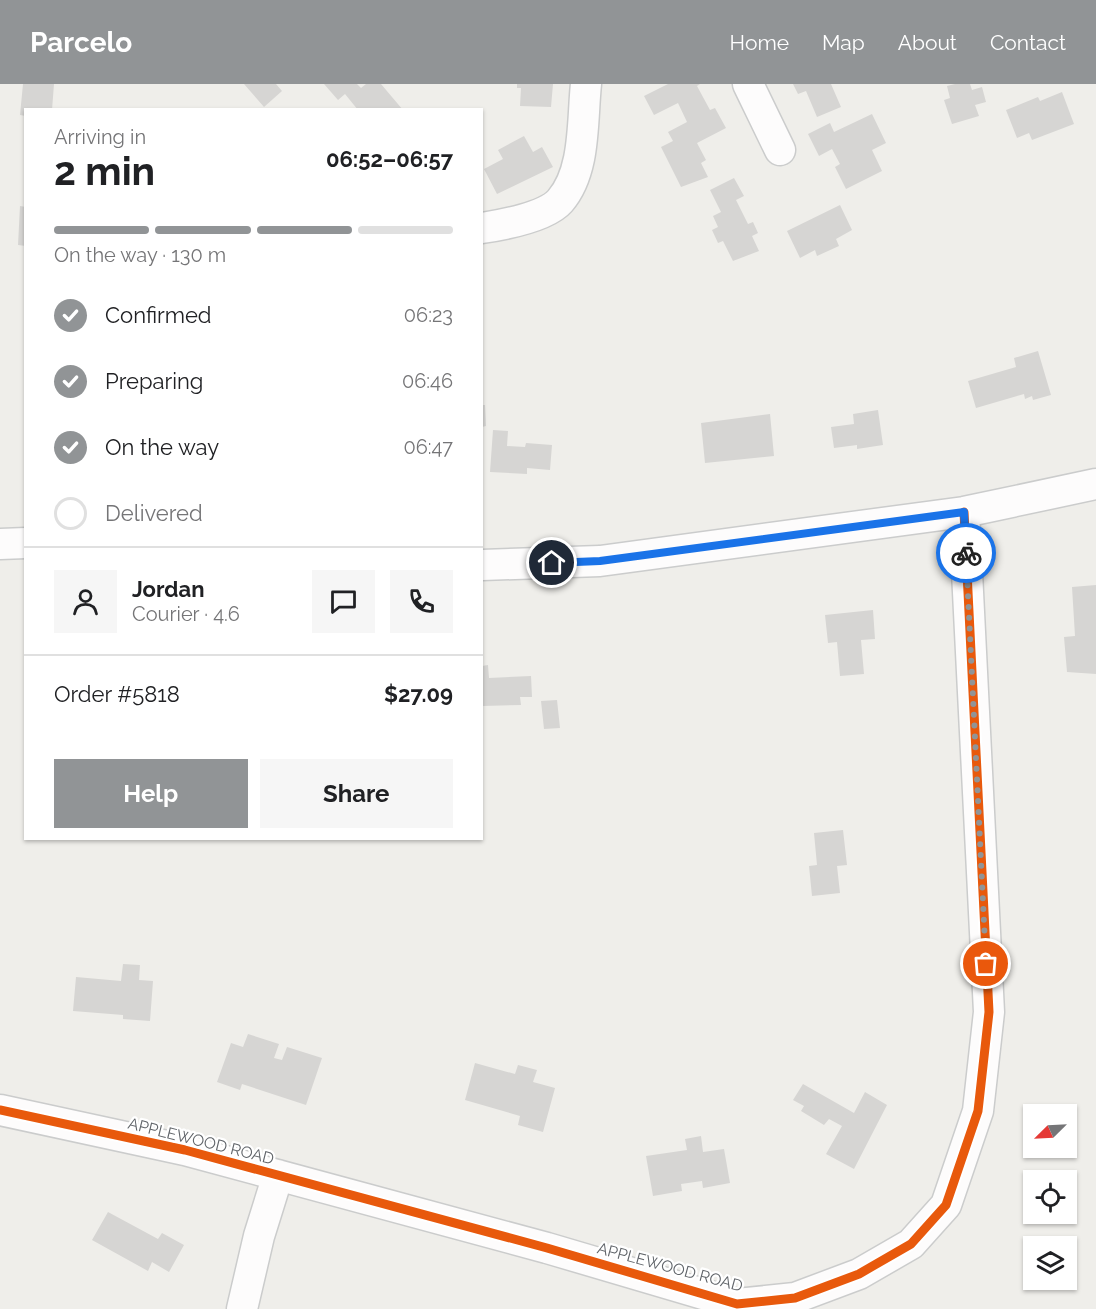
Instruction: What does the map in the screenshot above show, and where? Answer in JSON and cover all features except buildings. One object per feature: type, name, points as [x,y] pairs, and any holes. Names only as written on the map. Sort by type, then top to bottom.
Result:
[{"type":"street","points":[[483,228],[516,223],[559,202],[578,168],[586,84]]},
{"type":"street","points":[[748,84],[780,150]]},
{"type":"street","points":[[483,566],[600,561],[964,512],[1096,484]]},
{"type":"street","name":"APPLEWOOD ROAD","points":[[0,1110],[185,1150],[547,1248],[737,1304],[795,1298],[859,1274],[911,1244],[946,1205],[974,1121],[989,1012],[964,512]]},
{"type":"street","points":[[0,544],[24,543]]},
{"type":"street","points":[[242,1309],[259,1236],[278,1175]]},
{"type":"cycle path","points":[[0,1110],[185,1150],[547,1248],[737,1304],[795,1298],[859,1274],[911,1244],[946,1205],[978,1111],[989,1012],[964,512]]},
{"type":"way so far","points":[[966,553],[986,964]]},
{"type":"route","points":[[552,563],[600,561],[964,512],[966,553]]}]
